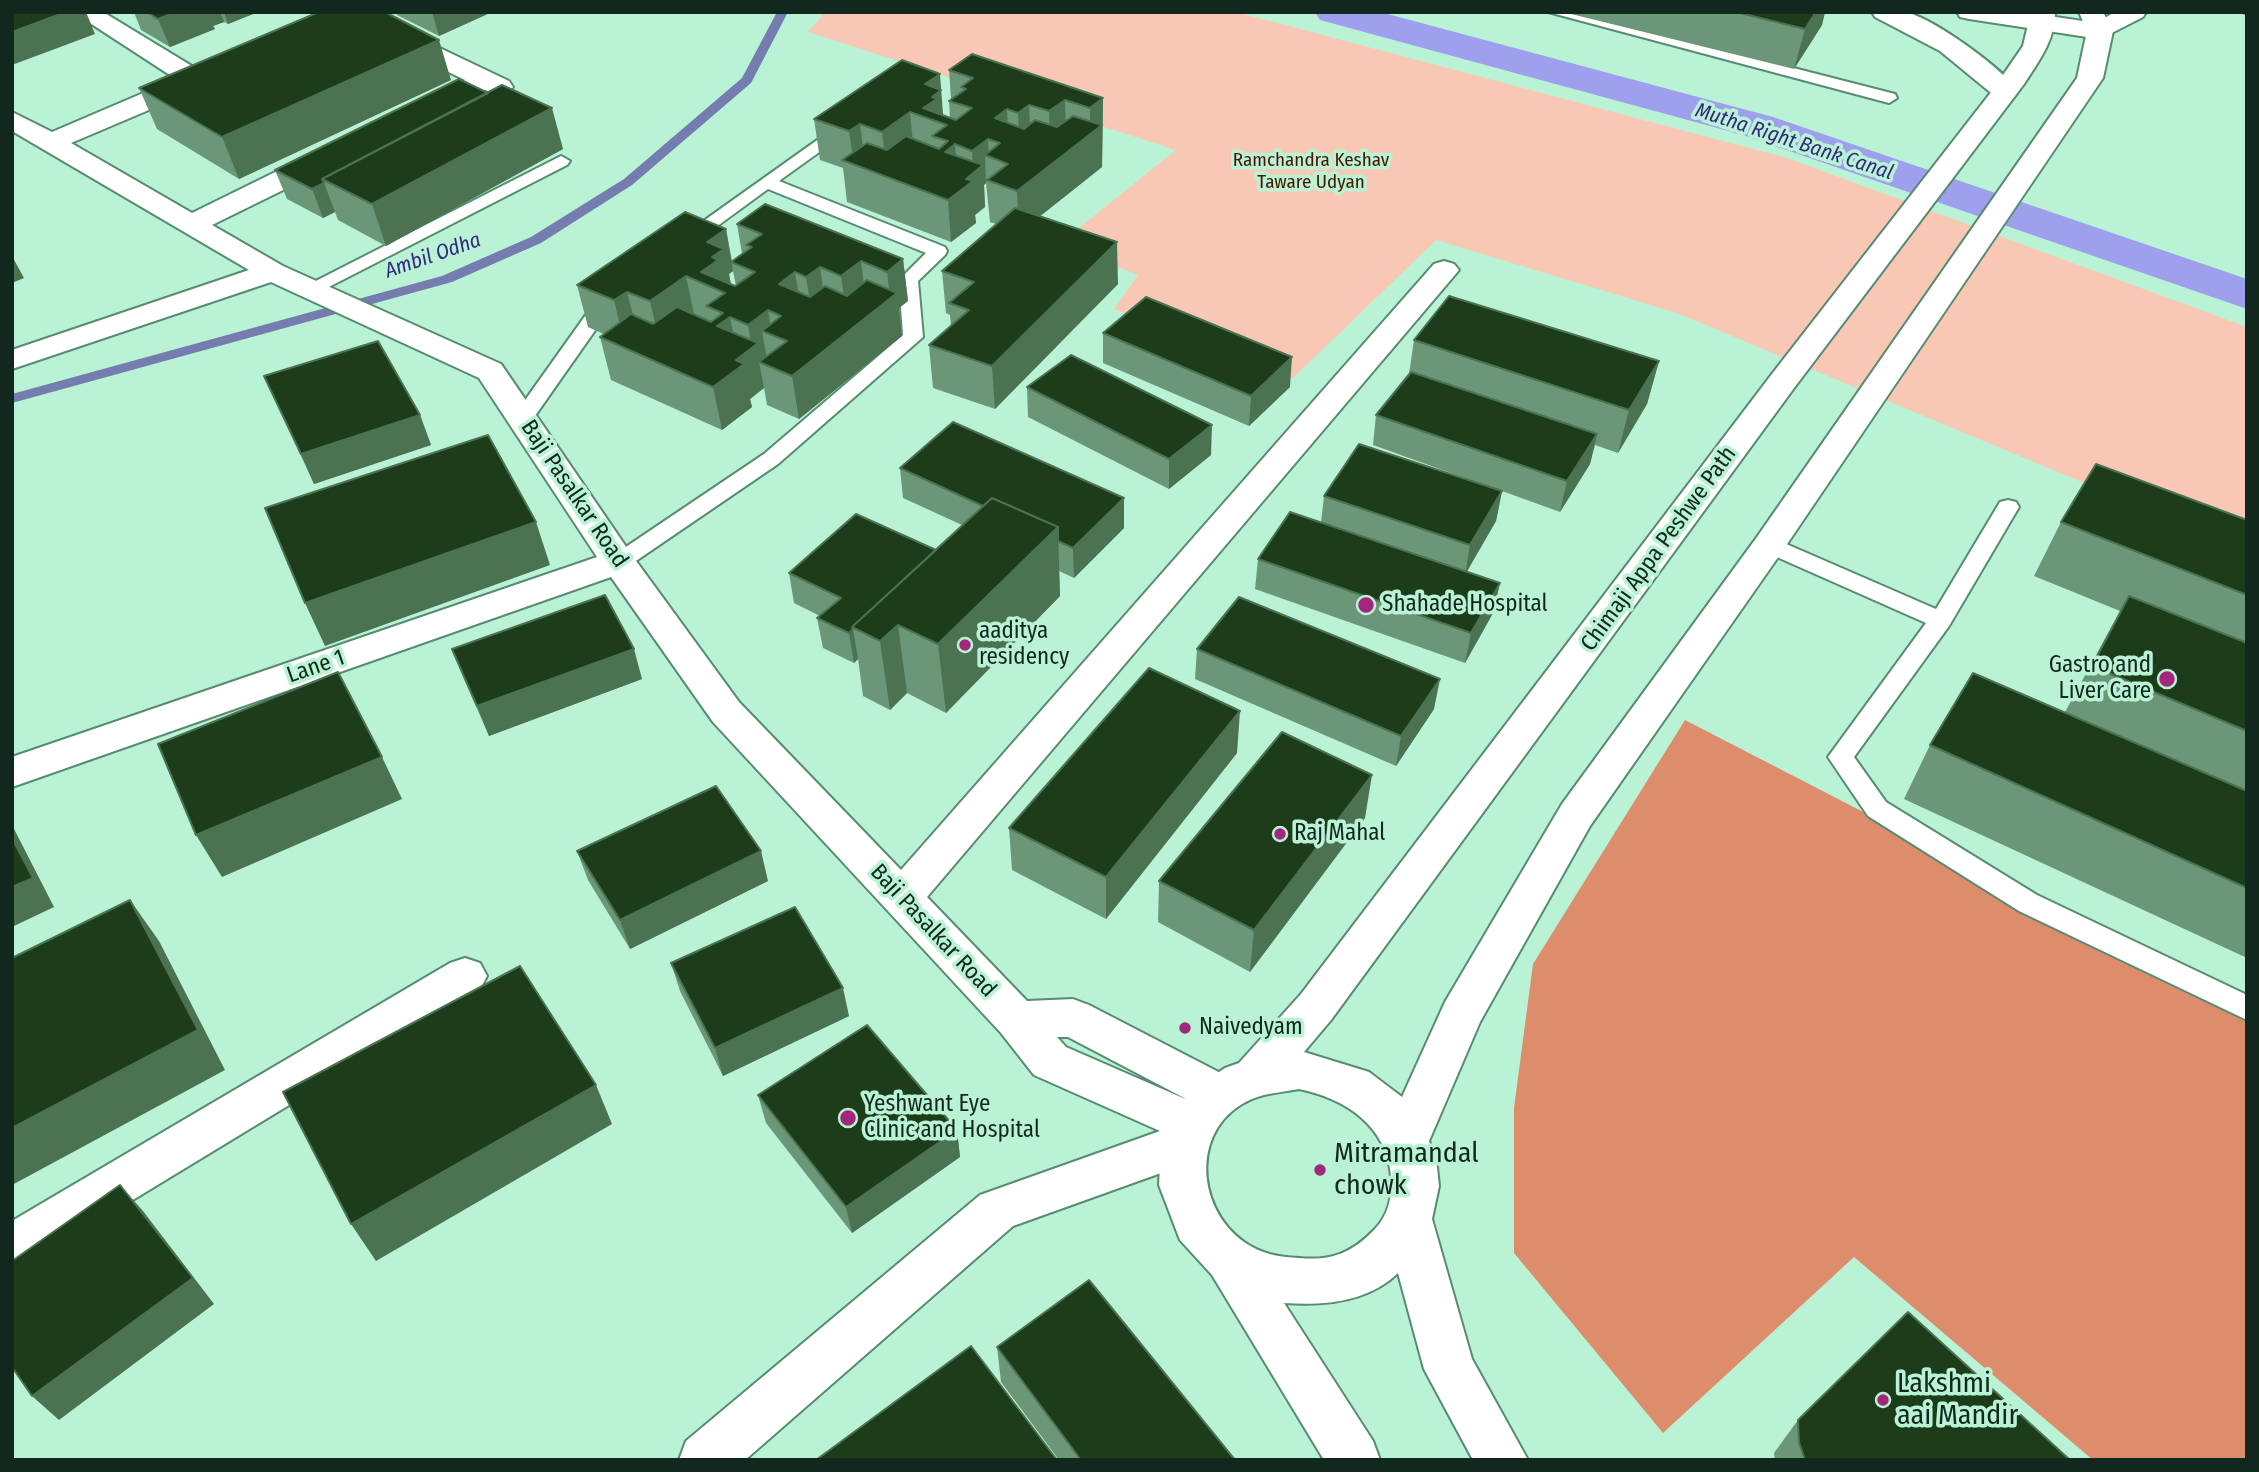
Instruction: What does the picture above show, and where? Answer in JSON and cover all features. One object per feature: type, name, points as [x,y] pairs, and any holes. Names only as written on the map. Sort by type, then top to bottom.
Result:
[{"type":"street","points":[[85,12],[196,80]]},
{"type":"street","points":[[1884,12],[1934,34],[1971,58],[1999,98]]},
{"type":"street","points":[[1969,12],[2095,22],[2134,12]]},
{"type":"street","points":[[343,16],[518,96]]},
{"type":"street","name":"Chimaji Appa Peshwe Path","points":[[1212,1109],[1309,1016],[1783,381],[1999,98],[2027,58],[2043,18]]},
{"type":"street","points":[[1406,1140],[1461,1015],[1576,815],[1769,545],[1859,410],[2090,78],[2095,22]]},
{"type":"street","points":[[51,142],[222,69]]},
{"type":"street","points":[[399,122],[485,80]]},
{"type":"street","name":"Baji Pasalkar Road","points":[[12,120],[273,272],[490,371],[619,562],[726,712],[1017,1020],[1050,1061],[1212,1109]]},
{"type":"street","points":[[191,225],[350,146]]},
{"type":"street","points":[[902,898],[1444,270]]},
{"type":"street","points":[[12,360],[273,272]]},
{"type":"street","name":"Lane 1","points":[[12,772],[619,562]]},
{"type":"street","points":[[12,1247],[465,976]]},
{"type":"street","points":[[705,1460],[997,1210],[1299,1070],[1343,1081],[1381,1105],[1406,1140],[1416,1181],[1409,1222],[1449,1369],[1502,1460]]},
{"type":"street","points":[[1212,1109],[1181,1184],[1187,1206],[1210,1243],[1229,1259],[1272,1279],[1320,1283],[1344,1279],[1383,1257],[1409,1222]]},
{"type":"street","points":[[1229,1259],[1354,1460]]},
{"type":"lane","points":[[1556,12],[1889,98]]},
{"type":"lane","points":[[666,254],[863,111]]},
{"type":"lane","points":[[310,289],[561,160]]},
{"type":"lane","points":[[619,562],[771,459],[913,337],[908,280],[939,251],[766,182]]},
{"type":"lane","points":[[523,418],[611,294],[622,286]]},
{"type":"lane","points":[[2008,507],[1941,620],[1840,757],[1877,809],[2028,903],[2247,1008]]},
{"type":"lane","points":[[1769,545],[1941,620]]},
{"type":"green space","name":"Ramchandra Keshav Taware Udyan","points":[[825,12],[1236,12],[1787,158],[2247,327],[2247,551],[1677,313],[1436,240],[1292,379],[1114,309],[1138,275],[1059,244],[1176,150],[808,32]]},
{"type":"shaded area","points":[[1685,720],[2247,1010],[2247,1460],[2093,1460],[1854,1257],[1663,1433],[1514,1253],[1514,1108],[1533,964]]},
{"type":"building","points":[[12,12],[66,12],[12,32]]},
{"type":"building","points":[[147,12],[176,12],[158,19]]},
{"type":"building","points":[[319,12],[385,12],[439,40],[222,137],[139,88]]},
{"type":"building","points":[[1736,12],[1816,12],[1805,29]]},
{"type":"building","points":[[972,54],[1103,98],[1090,108],[1065,100],[1049,111],[1029,105],[1018,113],[1007,109],[995,118],[1024,129],[1035,120],[1057,127],[1073,116],[1102,125],[1017,191],[987,180],[1008,164],[985,155],[1000,143],[988,139],[972,151],[955,144],[945,152],[983,165],[966,179],[973,181],[948,200],[842,160],[867,143],[887,150],[906,136],[939,149],[948,141],[932,136],[947,125],[910,112],[882,132],[860,124],[849,131],[814,119],[902,60],[940,74],[925,84],[941,90],[932,97],[937,99],[923,108],[956,120],[972,108],[949,101],[966,89],[961,87],[973,78],[949,70]]},
{"type":"building","points":[[459,79],[488,93],[322,179],[324,183],[312,189],[275,170]]},
{"type":"building","points":[[502,85],[552,108],[372,204],[322,179]]},
{"type":"building","points":[[765,204],[903,259],[887,272],[861,261],[841,276],[820,267],[806,277],[795,272],[779,284],[810,297],[825,286],[847,296],[867,280],[897,293],[792,376],[759,362],[787,341],[762,331],[781,316],[768,310],[748,325],[730,317],[717,326],[758,343],[736,360],[744,364],[713,387],[600,337],[631,314],[653,324],[677,307],[711,322],[723,313],[706,306],[725,293],[686,276],[650,301],[627,292],[614,300],[577,285],[685,212],[726,229],[707,242],[724,249],[712,257],[718,260],[701,272],[735,286],[755,272],[731,262],[752,247],[746,245],[762,234],[737,224]]},
{"type":"building","points":[[1015,208],[1117,242],[992,366],[929,345],[969,310],[949,303],[974,282],[942,271]]},
{"type":"building","points":[[1449,296],[1659,361],[1629,410],[1414,340]]},
{"type":"building","points":[[1146,297],[1292,357],[1251,396],[1103,333]]},
{"type":"building","points":[[378,341],[420,415],[301,454],[264,376]]},
{"type":"building","points":[[1071,355],[1212,425],[1169,459],[1027,387]]},
{"type":"building","points":[[1411,372],[1597,434],[1567,481],[1376,415]]},
{"type":"building","points":[[953,422],[1124,498],[1073,548],[1058,541],[1058,527],[992,498],[983,506],[900,468]]},
{"type":"building","points":[[488,435],[536,522],[305,603],[265,508]]},
{"type":"building","points":[[1359,444],[1502,491],[1470,545],[1324,496]]},
{"type":"building","points":[[2096,464],[2247,520],[2247,595],[2061,522]]},
{"type":"building","points":[[992,498],[1058,527],[938,644],[898,625],[880,641],[852,627]]},
{"type":"building","points":[[1290,512],[1500,583],[1471,633],[1258,559]]},
{"type":"building","points":[[856,514],[936,550],[852,627],[849,633],[817,618],[841,598],[789,573]]},
{"type":"building","points":[[605,595],[634,649],[477,706],[452,649]]},
{"type":"building","points":[[2129,596],[2247,643],[2247,731],[2092,666]]},
{"type":"building","points":[[1239,597],[1440,679],[1401,736],[1197,649]]},
{"type":"building","points":[[1149,668],[1240,711],[1106,877],[1009,828]]},
{"type":"building","points":[[338,672],[382,757],[196,835],[158,744]]},
{"type":"building","points":[[1973,673],[2247,791],[2247,888],[1930,745]]},
{"type":"building","points":[[1282,732],[1372,775],[1254,930],[1159,881]]},
{"type":"building","points":[[716,786],[761,851],[620,920],[577,851]]},
{"type":"building","points":[[12,838],[33,878],[12,887]]},
{"type":"building","points":[[130,900],[198,1030],[12,1128],[12,958]]},
{"type":"building","points":[[795,907],[843,988],[715,1048],[671,963]]},
{"type":"building","points":[[520,966],[596,1085],[351,1224],[283,1092]]},
{"type":"building","points":[[867,1025],[957,1130],[846,1207],[758,1095]]},
{"type":"building","points":[[120,1185],[193,1278],[32,1396],[12,1367],[12,1261]]},
{"type":"building","points":[[1089,1280],[1235,1460],[1081,1460],[997,1347]]},
{"type":"building","points":[[1908,1312],[2070,1460],[1805,1460],[1799,1442],[1798,1420]]},
{"type":"building","points":[[971,1346],[1057,1460],[816,1460]]},
{"type":"waterway","name":"Ambil Odha","points":[[12,399],[447,279],[536,240],[628,182],[747,80],[783,12]]},
{"type":"waterway","name":"Mutha Right Bank Canal","points":[[1334,12],[1758,126],[2247,295]]},
{"type":"place","name":"Shahade Hospital","points":[[1366,605]]},
{"type":"place","name":"aaditya residency","points":[[965,645]]},
{"type":"place","name":"Gastro and Liver Care","points":[[2167,679]]},
{"type":"place","name":"Raj Mahal","points":[[1280,834]]},
{"type":"place","name":"Naivedyam","points":[[1185,1028]]},
{"type":"place","name":"Yeshwant Eye Clinic and Hospital","points":[[848,1118]]},
{"type":"place","name":"Mitramandal chowk","points":[[1320,1170]]},
{"type":"place","name":"Lakshmi aai Mandir","points":[[1883,1400]]}]
